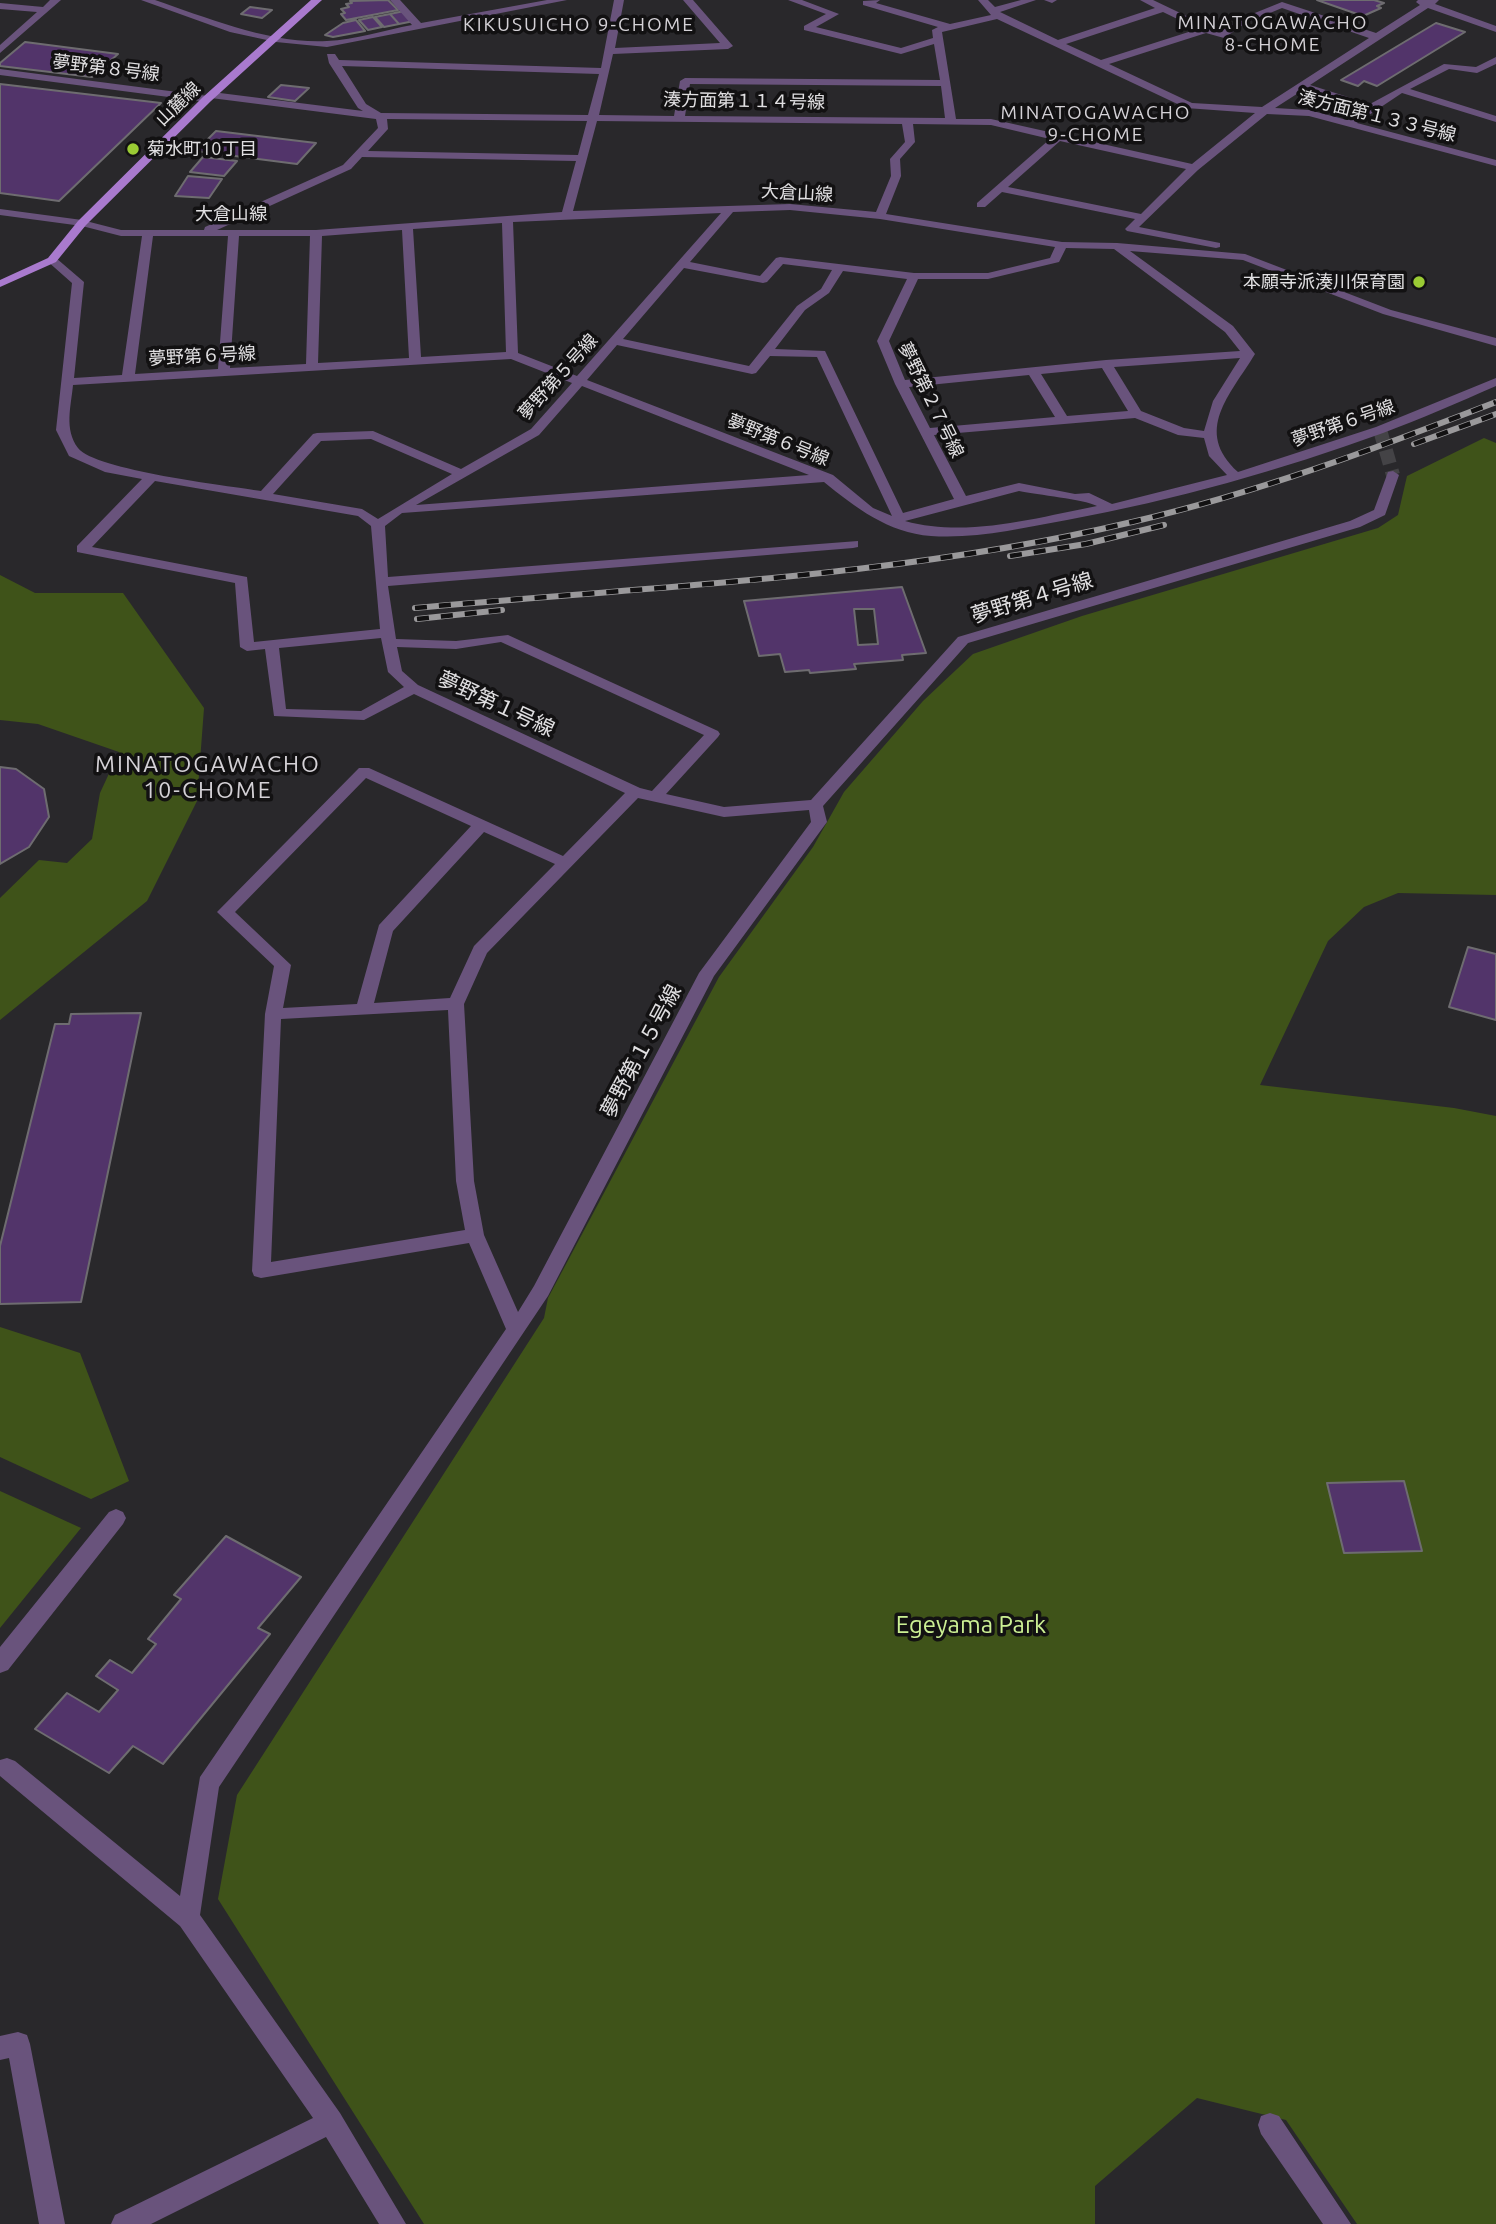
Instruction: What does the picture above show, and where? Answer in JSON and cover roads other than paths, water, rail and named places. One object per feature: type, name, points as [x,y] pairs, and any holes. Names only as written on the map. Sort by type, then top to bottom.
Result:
[{"type":"main road","name":"山麓線","points":[[0,284],[52,260],[82,223],[210,97],[317,0]]},
{"type":"street","points":[[0,50],[56,0]]},
{"type":"street","points":[[146,0],[233,30],[276,39],[327,44],[562,0]]},
{"type":"street","points":[[395,0],[419,27]]},
{"type":"street","points":[[484,0],[495,13]]},
{"type":"street","points":[[567,215],[605,71],[620,0]]},
{"type":"street","points":[[609,51],[728,46],[688,0]]},
{"type":"street","points":[[793,0],[834,14],[807,29],[901,51],[938,40]]},
{"type":"street","points":[[875,0],[866,3],[950,27]]},
{"type":"street","name":"湊方面第１３３号線","points":[[983,0],[995,13],[1190,106],[1309,113],[1496,163]]},
{"type":"street","points":[[950,121],[937,30],[1031,0]]},
{"type":"street","points":[[1145,0],[1221,36],[1244,21],[1282,5],[1377,37]]},
{"type":"street","points":[[1414,0],[1430,2],[1496,29]]},
{"type":"street","points":[[1245,257],[1231,249],[1131,229],[1194,168],[1265,110],[1430,2]]},
{"type":"street","points":[[0,6],[45,10]]},
{"type":"street","points":[[1057,44],[1162,9]]},
{"type":"street","points":[[1100,64],[1205,30]]},
{"type":"street","points":[[205,231],[347,167],[383,130],[381,116],[362,106],[334,63],[327,44]]},
{"type":"street","points":[[1348,124],[1370,107],[1448,66],[1477,70],[1496,60]]},
{"type":"street","points":[[334,63],[605,71]]},
{"type":"street","name":"夢野第８号線","points":[[0,72],[381,116]]},
{"type":"street","points":[[679,118],[685,80],[944,83]]},
{"type":"street","points":[[1301,86],[1370,107]]},
{"type":"street","points":[[1403,90],[1496,119]]},
{"type":"street","name":"湊方面第１１４号線","points":[[381,116],[992,122],[1194,168]]},
{"type":"street","points":[[880,216],[896,176],[895,159],[910,142],[907,120]]},
{"type":"street","points":[[981,205],[1057,138]]},
{"type":"street","points":[[359,154],[581,158]]},
{"type":"street","points":[[1001,189],[1141,218]]},
{"type":"street","name":"大倉山線","points":[[0,212],[82,223],[121,233],[316,233],[567,215],[790,207],[880,216],[1062,245],[1117,246],[1245,257],[1387,312],[1496,342]]},
{"type":"street","name":"夢野第５号線","points":[[378,525],[398,510],[535,432],[730,209]]},
{"type":"street","points":[[507,220],[512,355]]},
{"type":"street","points":[[407,227],[415,360]]},
{"type":"street","points":[[128,377],[148,232]]},
{"type":"street","points":[[224,372],[234,232]]},
{"type":"street","points":[[312,367],[316,233]]},
{"type":"street","points":[[681,264],[763,280],[780,260],[914,276],[988,276],[1055,260],[1062,245]]},
{"type":"street","points":[[1117,246],[1228,329],[1249,354]]},
{"type":"street","points":[[52,260],[78,282],[62,430],[74,453],[110,469],[362,513],[378,525]]},
{"type":"street","points":[[614,341],[752,369],[801,308],[825,291],[839,268]]},
{"type":"street","name":"夢野第２７号線","points":[[914,276],[883,341],[901,384],[962,501]]},
{"type":"street","points":[[766,352],[821,354],[894,519],[1019,487],[1075,498],[1089,497],[1110,509]]},
{"type":"street","points":[[901,384],[1106,364],[1249,354]]},
{"type":"street","points":[[1236,477],[1213,453],[1211,418],[1249,354]]},
{"type":"street","name":"夢野第６号線","points":[[66,382],[512,355],[828,478],[868,511],[929,533],[989,530],[1110,509],[1236,477],[1380,430],[1496,382]]},
{"type":"street","points":[[1106,364],[1136,414]]},
{"type":"street","points":[[1033,371],[1063,420]]},
{"type":"street","points":[[925,432],[1136,414],[1182,432],[1210,435]]},
{"type":"street","points":[[264,496],[317,437],[373,435],[462,474]]},
{"type":"street","name":"夢野第４号線","points":[[815,805],[963,640],[1355,524],[1380,512],[1393,475]]},
{"type":"street","points":[[152,476],[82,549],[242,580],[247,647],[388,638],[456,645],[503,638],[713,734],[655,797]]},
{"type":"street","points":[[398,510],[828,478]]},
{"type":"street","name":"夢野第１号線","points":[[378,525],[381,582],[395,672],[413,688],[635,792]]},
{"type":"street","points":[[381,582],[853,544]]},
{"type":"street","points":[[272,646],[279,713],[364,716],[413,688]]},
{"type":"street","points":[[475,1235],[261,1270],[274,1014],[283,965],[225,912],[364,771],[565,863]]},
{"type":"street","points":[[188,1918],[208,1784],[516,1330],[475,1235],[464,1181],[456,1004],[480,950],[635,792],[723,812],[815,805]]},
{"type":"street","name":"夢野第１５号線","points":[[516,1330],[541,1291],[707,973],[819,821],[815,805]]},
{"type":"street","points":[[365,1009],[385,929],[481,825]]},
{"type":"street","points":[[274,1014],[456,1004]]},
{"type":"street","points":[[0,1663],[116,1518]]},
{"type":"street","points":[[7,1768],[188,1918],[331,2122],[393,2224]]},
{"type":"street","points":[[9,2046],[52,2224]]},
{"type":"street","points":[[124,2224],[331,2122]]},
{"type":"street","points":[[1270,2125],[1338,2224]]},
{"type":"tunnel","points":[[1380,430],[1393,475]]},
{"type":"railway","points":[[415,608],[775,578],[955,556],[1044,541],[1179,510],[1271,483],[1361,453],[1496,402]]},
{"type":"railway","points":[[1414,444],[1496,414]]},
{"type":"railway","points":[[1010,556],[1086,544],[1164,525]]},
{"type":"railway","points":[[417,619],[502,610]]},
{"type":"place","name":"菊水町10丁目","points":[[133,149]]},
{"type":"place","name":"本願寺派湊川保育園","points":[[1419,282]]},
{"type":"district","name":"KIKUSUICHO 9-CHOME","points":[[579,25]]},
{"type":"district","name":"MINATOGAWACHO 8-CHOME","points":[[1273,34]]},
{"type":"district","name":"MINATOGAWACHO 9-CHOME","points":[[1096,124]]},
{"type":"district","name":"MINATOGAWACHO 10-CHOME","points":[[208,777]]},
{"type":"park label","name":"Egeyama Park","points":[[971,1625]]}]
